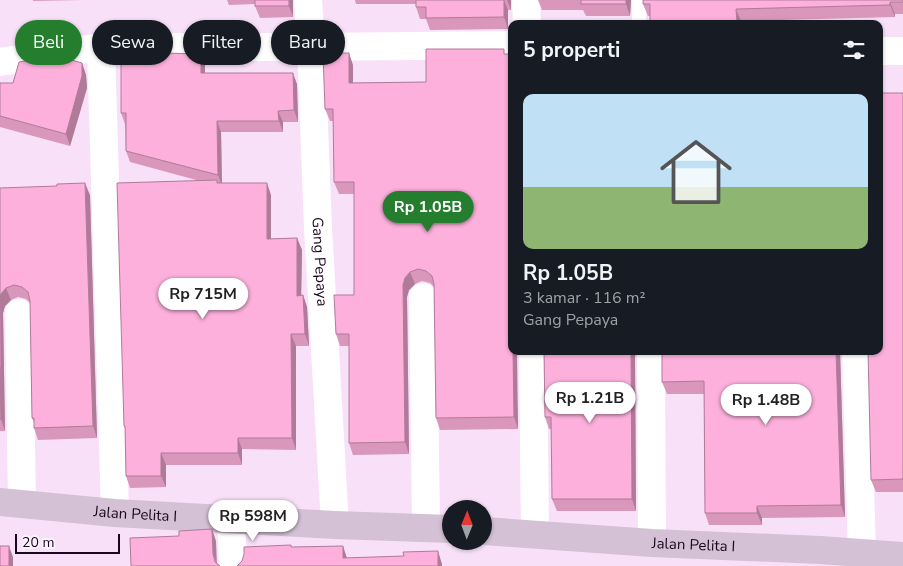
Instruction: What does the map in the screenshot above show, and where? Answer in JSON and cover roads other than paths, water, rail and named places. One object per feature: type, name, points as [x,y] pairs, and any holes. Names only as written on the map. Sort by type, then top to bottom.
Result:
[{"type":"street","name":"Gang Pepaya","points":[[308,0],[310,20]]},
{"type":"street","points":[[526,0],[527,20]]},
{"type":"street","points":[[345,47],[508,44]]},
{"type":"street","points":[[173,47],[271,47]]},
{"type":"street","points":[[0,62],[92,48]]},
{"type":"street","points":[[883,51],[903,51]]},
{"type":"street","points":[[102,65],[114,513]]},
{"type":"street","name":"Gang Pepaya","points":[[313,65],[318,228],[335,525]]},
{"type":"street","points":[[423,297],[439,528]]},
{"type":"street","points":[[11,503],[19,313]]},
{"type":"street","points":[[532,355],[536,534]]},
{"type":"street","points":[[856,355],[862,552]]},
{"type":"street","points":[[651,356],[652,543]]},
{"type":"street","name":"Jalan Pelita I","points":[[11,503],[114,513],[335,525],[439,528]]},
{"type":"street","points":[[231,519],[234,566]]},
{"type":"street","name":"Jalan Pelita I","points":[[492,531],[652,543],[862,552],[903,556]]},
{"type":"lane","points":[[639,0],[639,20]]}]
